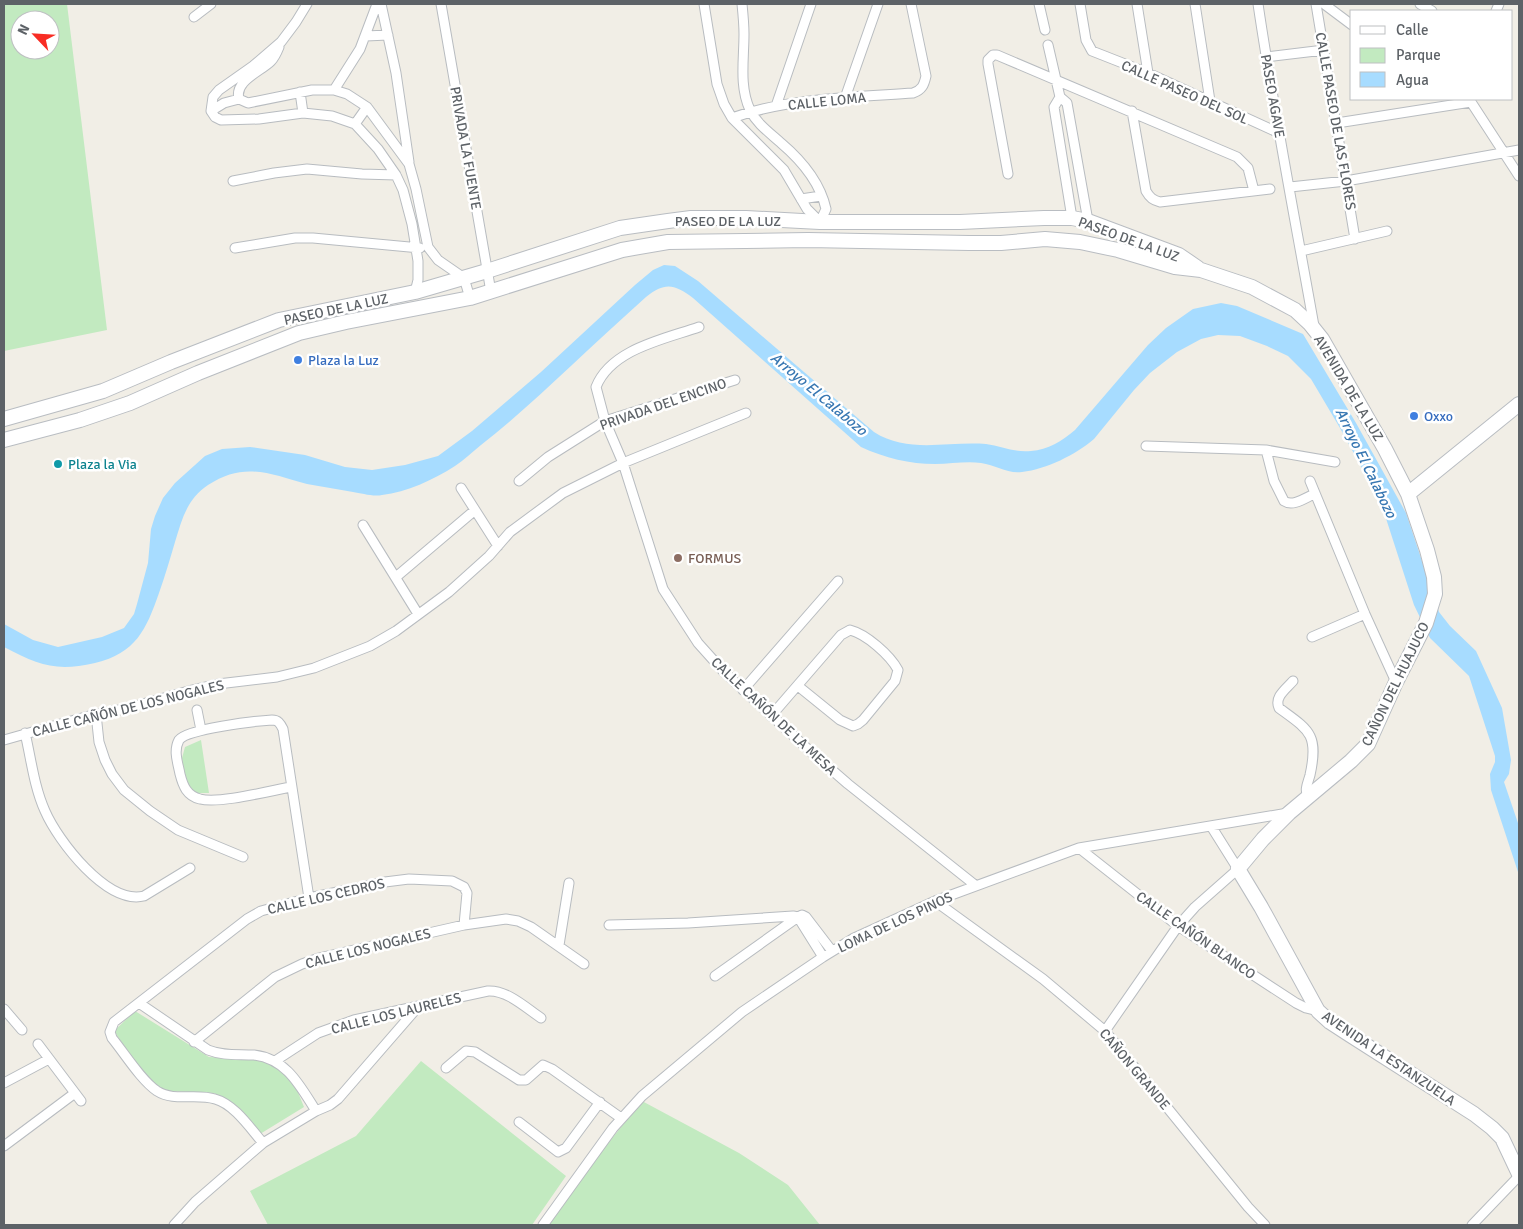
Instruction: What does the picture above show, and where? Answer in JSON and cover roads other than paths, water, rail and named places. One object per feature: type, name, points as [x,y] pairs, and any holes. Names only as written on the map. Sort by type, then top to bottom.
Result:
[{"type":"street","points":[[194,17],[211,4]]},
{"type":"street","points":[[239,99],[240,87],[246,80],[271,61],[281,42],[307,4]]},
{"type":"street","points":[[334,90],[360,49],[377,4]]},
{"type":"street","points":[[381,4],[396,74],[409,164],[428,248],[438,260],[464,278],[470,298]]},
{"type":"street","name":"PRIVADA LA FUENTE","points":[[441,4],[491,292]]},
{"type":"street","points":[[704,4],[716,84],[724,104],[732,118],[784,170],[811,215],[828,228],[841,232],[907,235],[937,243]]},
{"type":"street","points":[[737,240],[766,232],[814,231],[826,209],[812,177],[799,160],[762,126],[751,111],[743,84],[744,32],[742,4]]},
{"type":"street","points":[[776,106],[810,4]]},
{"type":"street","points":[[845,98],[878,4]]},
{"type":"street","name":"CALLE LOMA","points":[[732,118],[751,111],[776,106],[913,93],[922,87],[926,76],[911,4]]},
{"type":"street","points":[[1039,4],[1045,30]]},
{"type":"street","name":"CALLE PASEO DEL SOL","points":[[1080,4],[1086,40],[1092,51],[1148,73],[1279,133]]},
{"type":"street","points":[[1137,4],[1148,73]]},
{"type":"street","points":[[1195,4],[1210,101]]},
{"type":"street","name":"PASEO AGAVE","points":[[1258,4],[1290,188]]},
{"type":"street","name":"CALLE PASEO DE LAS FLORES","points":[[1316,4],[1355,238]]},
{"type":"street","points":[[1324,4],[1350,24]]},
{"type":"street","points":[[366,36],[388,36]]},
{"type":"street","points":[[281,42],[253,66],[219,90],[213,97],[211,110],[215,117],[230,121],[303,113],[332,116],[355,124],[378,149],[396,175],[407,203],[418,271],[415,292]]},
{"type":"street","points":[[1048,45],[1060,97],[1067,103],[1088,221]]},
{"type":"street","points":[[1266,57],[1324,50]]},
{"type":"street","points":[[1008,174],[993,98],[988,60],[993,55],[997,55],[1132,112],[1241,160],[1248,168],[1254,191]]},
{"type":"street","points":[[211,110],[224,103],[239,99],[248,103],[312,90],[334,90],[347,94],[367,107],[409,164]]},
{"type":"street","points":[[300,92],[303,113]]},
{"type":"street","points":[[1060,97],[1054,107],[1072,218]]},
{"type":"street","points":[[1337,123],[1469,100],[1519,176]]},
{"type":"street","points":[[355,124],[367,107]]},
{"type":"street","points":[[1132,112],[1146,191],[1149,197],[1154,200],[1160,202],[1270,189]]},
{"type":"street","points":[[1314,329],[1290,188],[1346,181],[1519,150]]},
{"type":"street","points":[[784,170],[799,160]]},
{"type":"street","points":[[233,181],[307,169],[396,175]]},
{"type":"street","points":[[1069,194],[1083,194]]},
{"type":"street","points":[[801,199],[821,196]]},
{"type":"street","name":"PASEO DE LA LUZ","points":[[4,419],[103,392],[187,355],[279,320],[415,292],[488,271],[620,228],[691,218],[746,218],[820,222],[960,222],[1072,218],[1088,221],[1178,255],[1201,270]]},
{"type":"street","points":[[1301,251],[1387,231]]},
{"type":"street","points":[[593,236],[599,258]]},
{"type":"street","points":[[235,248],[295,238],[313,238],[428,248]]},
{"type":"street","name":"PASEO DE LA LUZ","points":[[6,439],[80,420],[130,403],[198,373],[299,333],[470,298],[622,250],[668,242],[737,240],[1001,243],[1062,239],[1098,245],[1175,267],[1201,270]]},
{"type":"street","name":"AVENIDA DE LA LUZ","points":[[1201,270],[1243,284],[1279,300],[1295,310],[1314,329],[1375,431],[1408,494],[1414,510]]},
{"type":"street","points":[[369,302],[372,318]]},
{"type":"street","name":"CALLE CAÑÓN DE LA MESA","points":[[699,327],[630,353],[617,361],[602,375],[596,387],[605,421],[624,463],[662,589],[698,643],[743,690],[848,784],[975,885]]},
{"type":"street","name":"PRIVADA DEL ENCINO","points":[[520,481],[574,439],[605,421],[735,380]]},
{"type":"street","points":[[1408,494],[1519,404]]},
{"type":"street","name":"CALLE CAÑÓN DE LOS NOGALES","points":[[4,740],[96,714],[125,709],[218,684],[277,677],[314,668],[370,646],[396,631],[449,592],[498,546],[510,532],[563,493],[624,463],[746,413]]},
{"type":"street","points":[[4,419],[6,439]]},
{"type":"street","points":[[1146,446],[1266,450],[1335,462]]},
{"type":"street","points":[[1266,450],[1274,481],[1286,503],[1292,504],[1314,494]]},
{"type":"street","points":[[1310,481],[1364,614],[1396,682]]},
{"type":"street","points":[[461,488],[498,546]]},
{"type":"street","points":[[396,577],[475,510]]},
{"type":"street","name":"CAÑON DEL HUAJUCO","points":[[1238,869],[1263,839],[1289,813],[1351,761],[1368,744],[1396,682],[1426,623],[1435,594],[1431,565],[1414,510]]},
{"type":"street","points":[[362,525],[418,614]]},
{"type":"street","points":[[743,690],[838,581]]},
{"type":"street","points":[[1312,637],[1364,614]]},
{"type":"street","points":[[771,716],[841,635],[850,630],[863,635],[892,660],[898,670],[895,681],[863,720],[853,726],[840,720],[798,686]]},
{"type":"street","points":[[1293,681],[1278,698],[1277,704],[1279,708],[1304,727],[1311,735],[1313,744],[1306,792],[1308,797]]},
{"type":"street","points":[[196,710],[201,730]]},
{"type":"street","points":[[96,714],[99,742],[105,760],[112,774],[124,790],[178,830],[243,857]]},
{"type":"street","points":[[291,787],[213,801],[193,796],[182,785],[176,752],[181,738],[201,730],[264,720],[278,721],[283,728],[309,898]]},
{"type":"street","points":[[25,733],[44,809],[56,833],[78,860],[100,881],[118,892],[137,898],[144,896],[190,868]]},
{"type":"street","name":"LOMA DE LOS PINOS","points":[[543,1225],[613,1128],[642,1096],[742,1012],[832,951],[870,930],[975,885],[1079,848],[1289,813]]},
{"type":"street","name":"AVENIDA LA ESTANZUELA","points":[[1211,826],[1261,906],[1318,1011],[1330,1022],[1492,1128],[1502,1138],[1519,1175]]},
{"type":"street","name":"CALLE CAÑÓN BLANCO","points":[[1079,848],[1178,926],[1296,1003],[1318,1011]]},
{"type":"street","points":[[1106,1031],[1178,926],[1195,907],[1238,869]]},
{"type":"street","name":"CALLE LOS CEDROS","points":[[263,1143],[233,1110],[216,1099],[167,1096],[149,1085],[110,1032],[114,1022],[247,919],[261,911],[309,898],[385,882],[409,879],[452,881],[464,887],[467,892],[464,925]]},
{"type":"street","points":[[559,946],[569,883]]},
{"type":"street","name":"CAÑON GRANDE","points":[[935,901],[1042,979],[1106,1031],[1248,1207],[1265,1225]]},
{"type":"street","points":[[714,976],[802,915],[806,917],[832,951]]},
{"type":"street","points":[[609,925],[688,923],[793,916],[798,917],[823,957]]},
{"type":"street","name":"CALLE LOS NOGALES","points":[[194,1042],[275,978],[288,970],[319,958],[464,925],[506,919],[518,921],[530,926],[584,964]]},
{"type":"street","name":"CALLE LOS LAURELES","points":[[275,1061],[318,1033],[334,1026],[354,1020],[495,991],[507,995],[540,1018]]},
{"type":"street","points":[[138,1003],[194,1042],[217,1054],[254,1055],[275,1061],[284,1066],[292,1074],[316,1111]]},
{"type":"street","points":[[174,1225],[195,1202],[263,1143],[338,1099],[417,1008]]},
{"type":"street","points":[[5,1012],[22,1030]]},
{"type":"street","points":[[38,1044],[81,1101]]},
{"type":"street","points":[[446,1068],[466,1051],[475,1052],[518,1080],[526,1080],[544,1065],[621,1118]]},
{"type":"street","points":[[4,1083],[49,1059]]},
{"type":"street","points":[[4,1146],[75,1093]]},
{"type":"street","points":[[519,1122],[558,1152],[566,1148],[600,1102]]},
{"type":"street","points":[[1472,1225],[1519,1175]]},
{"type":"water","name":"Arroyo El Calabozo","points":[[664,265],[675,266],[698,281],[874,432],[887,439],[914,445],[986,444],[1025,451],[1043,449],[1054,444],[1075,430],[1148,345],[1166,328],[1193,309],[1221,303],[1237,306],[1303,334],[1356,423],[1406,513],[1439,612],[1450,626],[1476,651],[1502,708],[1511,760],[1509,774],[1504,782],[1519,826],[1519,875],[1491,790],[1490,774],[1495,762],[1495,756],[1469,676],[1430,638],[1414,605],[1381,503],[1311,379],[1288,356],[1240,336],[1218,335],[1201,339],[1177,352],[1150,373],[1094,439],[1086,445],[1069,456],[1041,468],[1017,472],[970,462],[926,464],[907,462],[861,447],[693,298],[675,288],[664,287],[646,297],[527,406],[462,461],[420,485],[375,496],[307,484],[269,474],[245,472],[233,473],[208,485],[195,497],[186,510],[159,593],[144,629],[130,646],[109,659],[81,666],[58,667],[27,658],[4,647],[4,624],[33,640],[58,647],[102,637],[124,628],[134,614],[148,563],[151,529],[163,498],[175,483],[205,456],[222,449],[250,447],[305,455],[345,467],[372,470],[405,465],[438,456],[472,431],[541,372],[635,285],[653,270]]},
{"type":"place","name":"Plaza la Luz","points":[[298,360]]},
{"type":"place","name":"Oxxo","points":[[1414,416]]},
{"type":"place","name":"Plaza la Via","points":[[58,464]]},
{"type":"place","name":"FORMUS","points":[[678,558]]}]
